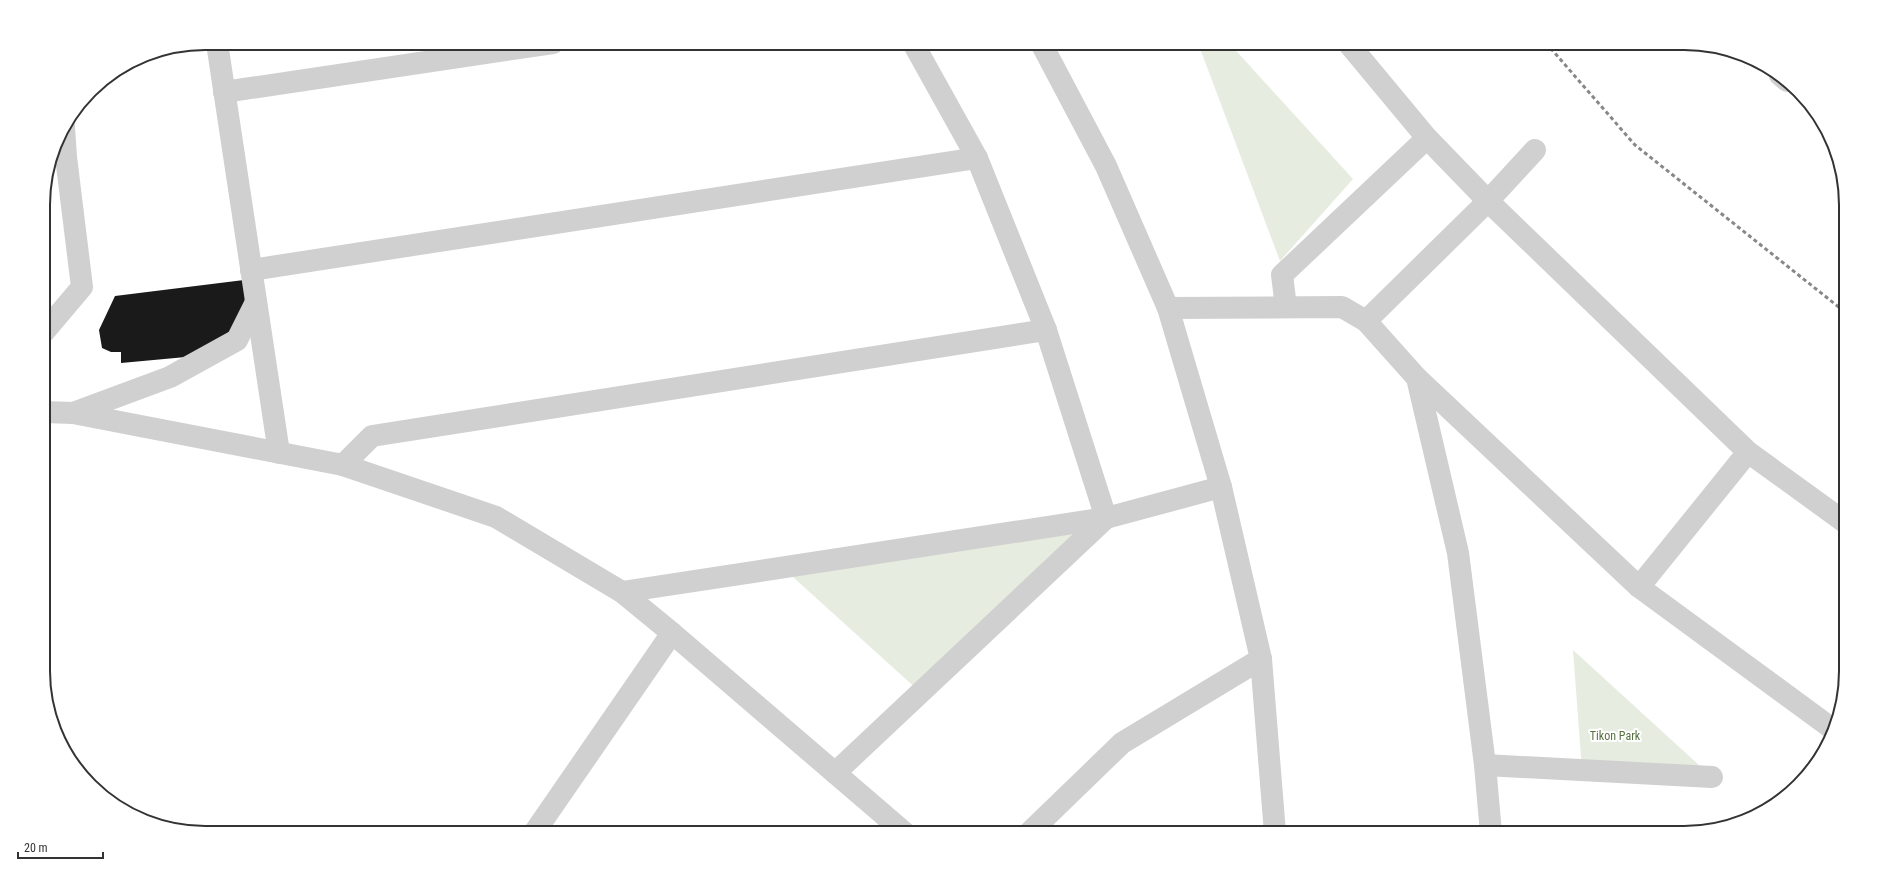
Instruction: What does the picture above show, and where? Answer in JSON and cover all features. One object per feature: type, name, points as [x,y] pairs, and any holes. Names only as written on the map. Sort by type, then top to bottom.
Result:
[{"type":"street","points":[[218,50],[279,453]]},
{"type":"street","points":[[224,92],[506,50]]},
{"type":"street","points":[[917,50],[977,158],[1046,330],[1106,518]]},
{"type":"street","points":[[1045,50],[1106,166],[1168,308],[1221,487],[1260,659],[1274,826]]},
{"type":"street","points":[[1354,50],[1427,138],[1488,201],[1748,452],[1839,519]]},
{"type":"street","points":[[1286,307],[1282,275],[1427,138]]},
{"type":"street","points":[[1366,321],[1488,201],[1534,150]]},
{"type":"street","points":[[50,325],[82,287],[61,152]]},
{"type":"street","points":[[251,270],[977,158]]},
{"type":"street","points":[[73,413],[170,376],[237,340],[256,302]]},
{"type":"street","points":[[1168,308],[1342,307],[1366,321],[1417,378],[1640,587],[1829,726]]},
{"type":"street","points":[[343,465],[372,436],[1046,330]]},
{"type":"street","points":[[1417,378],[1458,553],[1485,765],[1490,826]]},
{"type":"street","points":[[50,412],[73,413],[343,465],[496,517],[622,592],[897,826]]},
{"type":"street","points":[[1640,587],[1748,452]]},
{"type":"street","points":[[622,592],[1106,518],[1221,487]]},
{"type":"street","points":[[835,773],[1106,518]]},
{"type":"street","points":[[539,826],[672,633]]},
{"type":"street","points":[[1036,826],[1122,743],[1260,659]]},
{"type":"street","points":[[1485,765],[1712,777]]},
{"type":"green space","points":[[1201,50],[1235,50],[1353,179],[1280,261]]},
{"type":"green space","points":[[1106,518],[920,692],[783,568]]},
{"type":"green space","name":"Tikon Park","points":[[1573,650],[1712,777],[1582,770]]},
{"type":"building","points":[[244,280],[246,305],[228,334],[186,357],[121,363],[121,352],[111,352],[102,348],[99,330],[115,296]]},
{"type":"railway","points":[[1552,50],[1635,145],[1839,307]]}]
